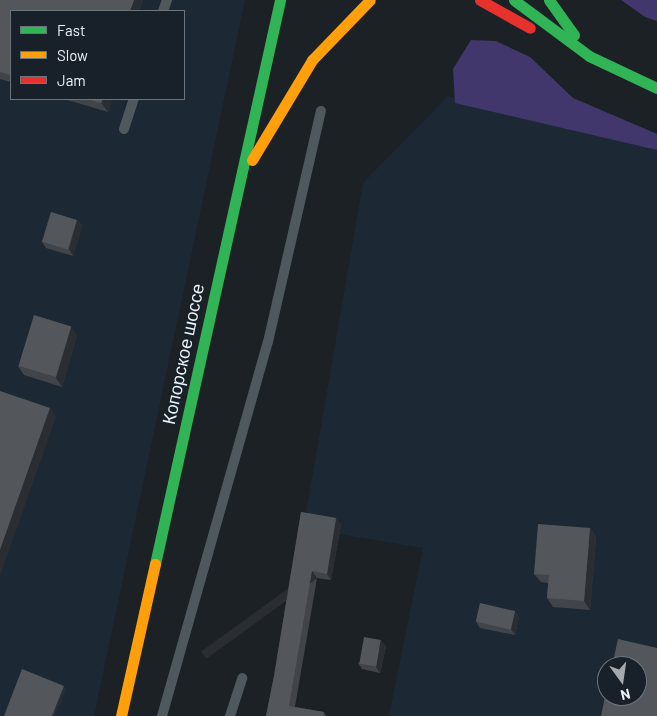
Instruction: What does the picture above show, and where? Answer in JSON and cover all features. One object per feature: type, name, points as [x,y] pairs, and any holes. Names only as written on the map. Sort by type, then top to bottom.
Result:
[{"type":"main road","name":"Копорское шоссе","points":[[121,716],[280,0]]},
{"type":"main road","points":[[239,182],[312,60],[370,0]]},
{"type":"main road","points":[[480,0],[551,42],[589,56],[657,88]]},
{"type":"main road","points":[[514,0],[589,56]]},
{"type":"main road","points":[[549,0],[589,56]]},
{"type":"lane","points":[[124,129],[134,100]]},
{"type":"lane","points":[[162,716],[268,342],[321,110]]},
{"type":"lane","points":[[230,716],[242,678]]},
{"type":"shaded area","points":[[0,0],[245,0],[94,716],[0,716]]},
{"type":"shaded area","points":[[621,0],[657,0],[657,21],[645,17]]},
{"type":"shaded area","points":[[471,40],[496,41],[530,57],[573,98],[657,134],[657,150],[455,103],[453,69]]},
{"type":"shaded area","points":[[448,96],[657,137],[657,716],[389,716],[423,548],[339,534],[305,519],[363,183]]},
{"type":"building","points":[[0,0],[134,0],[130,10],[10,10],[10,75],[0,72]]},
{"type":"building","points":[[90,100],[102,100],[101,103]]},
{"type":"building","points":[[51,212],[77,220],[68,250],[42,242]]},
{"type":"building","points":[[34,315],[71,326],[56,377],[19,366]]},
{"type":"building","points":[[0,391],[50,408],[0,550]]},
{"type":"building","points":[[301,512],[336,518],[327,574],[312,571],[289,706],[324,712],[323,716],[266,716],[274,676]]},
{"type":"building","points":[[538,524],[590,528],[584,601],[547,598],[549,575],[534,574]]},
{"type":"building","points":[[480,603],[515,611],[511,630],[476,622]]},
{"type":"building","points":[[364,637],[381,640],[376,667],[359,664]]},
{"type":"building","points":[[618,639],[657,648],[657,716],[601,716],[603,706],[647,706],[647,656],[614,656]]},
{"type":"building","points":[[22,669],[64,686],[52,716],[4,716]]},
{"type":"traffic: fast","points":[[155,564],[280,0]]},
{"type":"traffic: fast","points":[[514,0],[589,56],[657,88]]},
{"type":"traffic: fast","points":[[549,0],[574,35]]},
{"type":"traffic: slow","points":[[252,160],[312,60],[370,0]]},
{"type":"traffic: slow","points":[[121,716],[155,564]]},
{"type":"traffic: jam","points":[[480,0],[530,28]]}]
